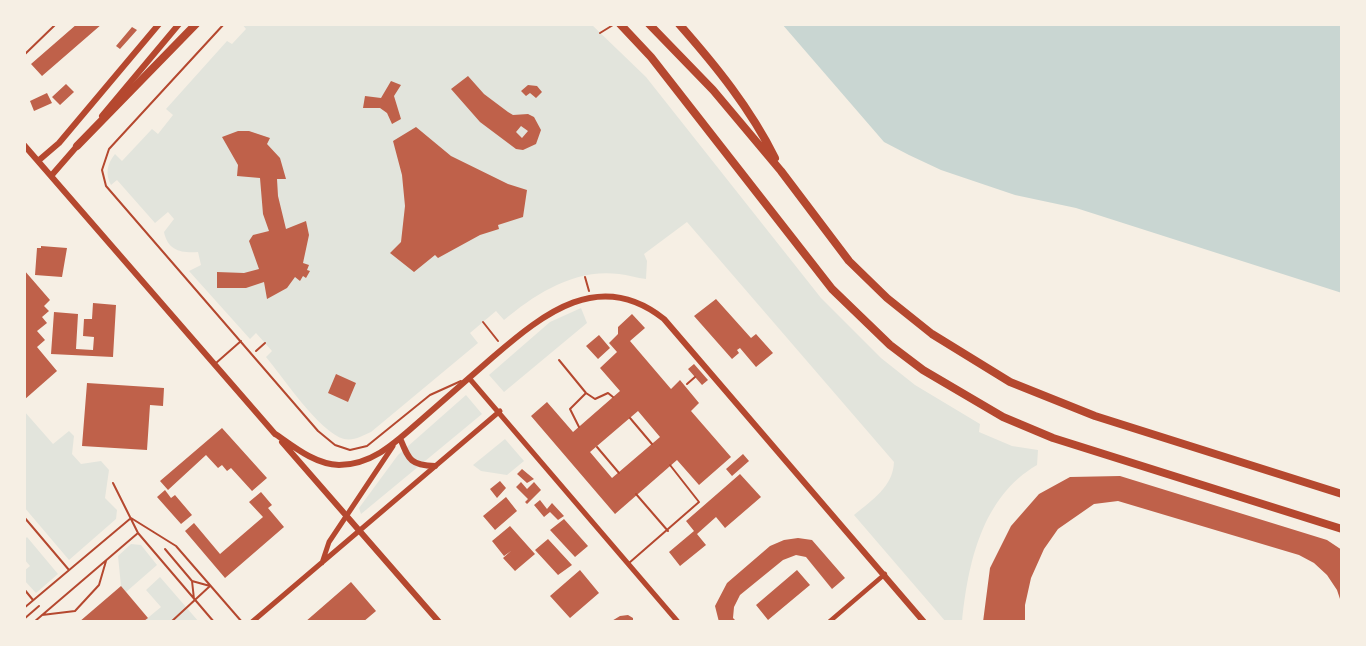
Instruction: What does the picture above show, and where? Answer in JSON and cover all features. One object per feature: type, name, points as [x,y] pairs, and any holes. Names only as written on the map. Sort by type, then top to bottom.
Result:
[{"type":"highway","points":[[77,146],[196,24]]},
{"type":"highway","points":[[620,24],[651,57],[832,289],[890,345],[922,370],[1002,417],[1053,438],[1342,529]]},
{"type":"highway","points":[[649,24],[713,90],[781,171],[849,261],[887,298],[932,334],[1010,382],[1095,416],[1342,494]]},
{"type":"highway","points":[[679,24],[720,72],[758,125],[781,171]]},
{"type":"main road","points":[[51,176],[179,24]]},
{"type":"main road","points":[[38,160],[59,143],[157,25]]},
{"type":"main road","points":[[24,145],[439,622]]},
{"type":"main road","points":[[274,433],[308,456],[338,465],[366,460],[393,444],[504,348],[552,310],[590,297],[610,296],[637,301],[664,318],[924,622]]},
{"type":"main road","points":[[400,438],[412,461],[419,465],[435,466]]},
{"type":"street","points":[[469,378],[500,411],[678,622]]},
{"type":"street","points":[[252,622],[500,411]]},
{"type":"street","points":[[322,563],[329,542],[393,444]]},
{"type":"street","points":[[829,622],[885,574]]},
{"type":"lane","points":[[24,56],[56,24]]},
{"type":"lane","points":[[224,24],[109,149],[102,170],[106,186],[318,431],[335,445],[350,450],[367,446],[430,395],[469,378]]},
{"type":"lane","points":[[214,364],[241,341]]},
{"type":"lane","points":[[559,360],[586,393],[595,399],[608,393],[613,398]]},
{"type":"lane","points":[[579,427],[570,409],[586,393]]},
{"type":"lane","points":[[630,418],[652,444]]},
{"type":"lane","points":[[597,447],[618,473]]},
{"type":"lane","points":[[629,563],[699,502],[670,465]]},
{"type":"lane","points":[[113,483],[138,533],[214,622]]},
{"type":"lane","points":[[636,494],[668,531]]},
{"type":"lane","points":[[24,517],[69,570]]},
{"type":"lane","points":[[24,608],[131,518]]},
{"type":"lane","points":[[131,518],[169,540],[242,622]]},
{"type":"lane","points":[[34,622],[138,533]]},
{"type":"lane","points":[[165,549],[192,581],[194,600]]},
{"type":"lane","points":[[42,615],[75,611],[99,585],[106,559]]},
{"type":"lane","points":[[192,581],[210,586]]},
{"type":"lane","points":[[171,622],[210,586]]},
{"type":"lane","points":[[24,589],[33,600]]},
{"type":"lane","points":[[24,619],[39,606]]},
{"type":"path","points":[[600,33],[615,24]]},
{"type":"path","points":[[585,277],[590,297]]},
{"type":"path","points":[[483,322],[504,348]]},
{"type":"path","points":[[252,354],[265,343]]},
{"type":"path","points":[[687,384],[695,377]]},
{"type":"shaded area","points":[[242,24],[591,24],[646,77],[821,298],[881,358],[915,385],[980,424],[979,432],[1012,446],[1038,450],[1037,465],[1018,479],[1003,495],[981,533],[969,577],[962,622],[946,622],[854,515],[886,486],[893,471],[894,462],[687,222],[644,254],[647,261],[646,279],[619,274],[587,275],[571,279],[542,292],[504,320],[496,311],[470,333],[478,343],[371,432],[355,439],[344,439],[324,426],[302,403],[266,357],[272,351],[256,333],[250,339],[189,271],[201,265],[198,252],[176,250],[169,243],[164,232],[174,219],[168,212],[155,223],[117,180],[111,185],[108,177],[109,165],[115,154],[122,161],[152,129],[158,134],[173,115],[166,109],[227,41],[232,44],[246,29]]},
{"type":"shaded area","points":[[782,24],[1342,24],[1342,293],[1076,208],[1015,195],[941,170],[909,155],[884,142]]},
{"type":"shaded area","points":[[581,308],[587,323],[504,392],[489,375],[550,322]]},
{"type":"shaded area","points":[[466,395],[482,414],[361,514],[359,508],[398,455]]},
{"type":"shaded area","points":[[24,411],[53,444],[69,431],[74,436],[72,454],[81,464],[101,461],[109,470],[105,498],[117,510],[116,519],[69,560],[24,507]]},
{"type":"shaded area","points":[[505,439],[524,461],[507,475],[481,471],[473,465]]},
{"type":"shaded area","points":[[27,537],[58,574],[36,593],[24,580],[24,571],[30,566],[24,559],[24,540]]},
{"type":"shaded area","points":[[131,544],[141,545],[157,565],[126,592],[121,586],[118,556]]},
{"type":"shaded area","points":[[160,577],[199,622],[144,621],[161,607],[146,590]]},
{"type":"building","points":[[77,24],[102,24],[42,76],[31,64]]},
{"type":"building","points":[[132,27],[137,30],[120,49],[116,46]]},
{"type":"building","points":[[468,76],[484,94],[508,112],[513,115],[528,114],[534,117],[541,130],[536,144],[523,150],[516,149],[480,122],[451,89]],"holes":[[[521,126],[528,131],[522,138],[516,132]]]},
{"type":"building","points":[[391,81],[401,85],[394,96],[401,119],[392,124],[387,113],[380,108],[363,108],[365,96],[381,98]]},
{"type":"building","points":[[66,84],[74,92],[60,105],[52,97]]},
{"type":"building","points":[[528,85],[537,86],[542,92],[536,98],[530,93],[526,96],[521,91]]},
{"type":"building","points":[[47,93],[52,103],[34,111],[30,101]]},
{"type":"building","points":[[416,127],[451,156],[508,184],[527,190],[523,217],[498,225],[499,229],[480,235],[438,258],[435,255],[414,272],[390,253],[401,242],[405,206],[402,175],[393,141]]},
{"type":"building","points":[[238,131],[249,131],[270,138],[267,144],[280,158],[286,179],[277,179],[278,196],[286,229],[306,221],[309,235],[303,263],[309,265],[307,270],[310,271],[306,278],[303,276],[300,281],[295,277],[287,288],[267,299],[264,282],[246,288],[217,288],[217,272],[244,273],[259,269],[249,241],[253,235],[269,231],[263,214],[260,178],[237,176],[238,165],[222,137]]},
{"type":"building","points":[[41,246],[67,248],[62,277],[35,275],[37,248]]},
{"type":"building","points":[[24,270],[50,300],[44,306],[49,311],[42,317],[47,323],[37,331],[45,340],[37,347],[57,371],[24,400]]},
{"type":"building","points":[[716,299],[751,338],[756,334],[773,353],[756,367],[740,348],[737,350],[739,353],[732,359],[694,316]]},
{"type":"building","points":[[93,303],[116,305],[113,357],[51,354],[54,312],[78,314],[76,349],[93,350],[94,337],[83,336],[84,319],[92,319]]},
{"type":"building","points":[[632,314],[645,328],[630,341],[671,389],[680,380],[699,403],[691,411],[731,457],[699,485],[677,460],[615,514],[531,416],[547,402],[573,432],[620,391],[600,368],[617,352],[609,343],[618,334],[618,327]],"holes":[[[638,411],[660,437],[612,478],[590,452]]]},
{"type":"building","points":[[599,335],[610,348],[598,359],[586,346]]},
{"type":"building","points":[[694,364],[708,380],[702,385],[688,369]]},
{"type":"building","points":[[336,374],[356,383],[348,402],[328,393]]},
{"type":"building","points":[[87,383],[164,388],[163,406],[150,405],[147,450],[82,446]]},
{"type":"building","points":[[222,428],[267,478],[252,491],[231,468],[227,471],[222,465],[218,468],[206,455],[168,490],[160,481]]},
{"type":"building","points":[[743,454],[749,461],[732,476],[726,469]]},
{"type":"building","points":[[522,469],[534,479],[527,483],[517,474]]},
{"type":"building","points":[[740,474],[761,497],[725,528],[716,517],[697,534],[706,545],[680,566],[669,552],[694,531],[686,521]]},
{"type":"building","points":[[1120,476],[1327,540],[1342,550],[1342,605],[1337,590],[1327,575],[1314,563],[1299,555],[1118,501],[1094,504],[1058,529],[1044,549],[1031,578],[1025,605],[1025,622],[983,622],[990,568],[1011,526],[1039,494],[1070,477]]},
{"type":"building","points":[[500,481],[506,488],[497,498],[490,489]]},
{"type":"building","points":[[521,482],[527,489],[534,482],[541,490],[527,504],[525,502],[528,499],[516,487]]},
{"type":"building","points":[[165,490],[171,498],[175,495],[192,515],[181,524],[157,497]]},
{"type":"building","points":[[261,492],[272,505],[268,508],[284,527],[225,578],[185,531],[194,523],[220,554],[263,517],[249,502]]},
{"type":"building","points":[[506,497],[517,511],[495,530],[483,516]]},
{"type":"building","points":[[540,500],[547,509],[552,503],[564,516],[558,520],[550,512],[544,517],[534,505]]},
{"type":"building","points":[[564,519],[588,546],[575,557],[550,530]]},
{"type":"building","points":[[510,526],[535,554],[515,571],[503,558],[511,551],[504,556],[492,541]]},
{"type":"building","points":[[798,538],[812,540],[845,578],[832,589],[806,557],[796,555],[783,560],[740,595],[734,607],[733,618],[737,622],[719,622],[715,606],[727,583],[770,546],[784,540]]},
{"type":"building","points":[[548,539],[572,565],[558,575],[535,550]]},
{"type":"building","points":[[580,570],[599,593],[570,618],[550,596]]},
{"type":"building","points":[[797,570],[810,585],[768,620],[756,605]]},
{"type":"building","points":[[351,582],[376,611],[363,622],[305,622]]},
{"type":"building","points":[[121,586],[148,618],[144,621],[79,622]]},
{"type":"building","points":[[628,615],[633,618],[633,622],[610,622],[620,616]]}]
